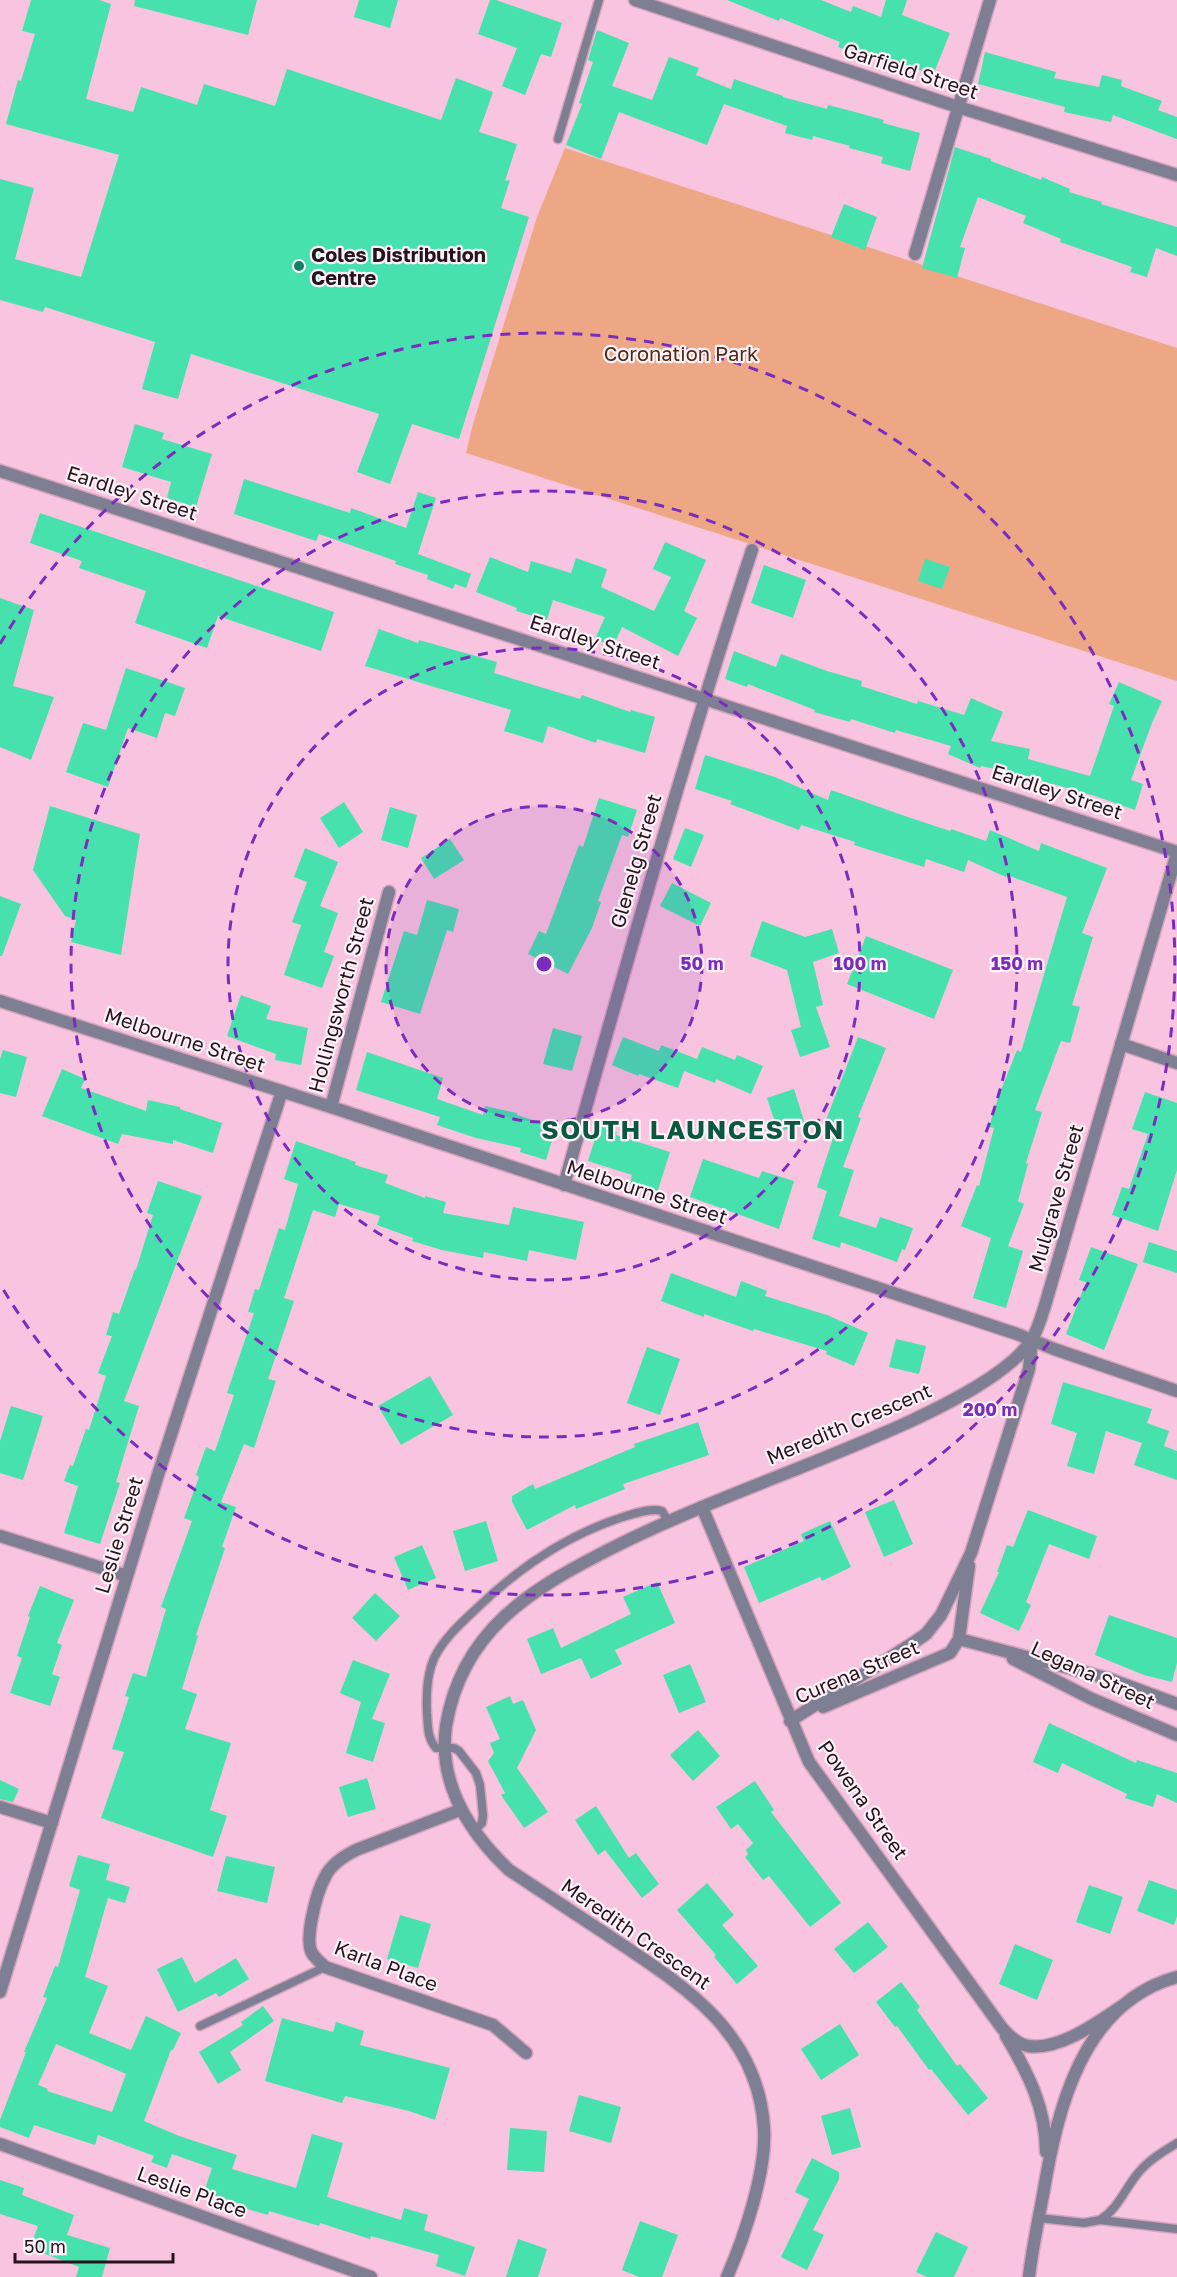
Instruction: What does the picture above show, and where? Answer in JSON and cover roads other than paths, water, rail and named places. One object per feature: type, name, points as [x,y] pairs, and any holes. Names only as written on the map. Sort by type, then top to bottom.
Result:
[{"type":"street","name":"Garfield Street","points":[[635,0],[958,107],[1177,175]]},
{"type":"street","points":[[915,254],[990,0]]},
{"type":"street","name":"Eardley Street","points":[[0,471],[1177,852]]},
{"type":"street","name":"Glenelg Street","points":[[564,1185],[617,993],[704,697],[752,550]]},
{"type":"street","name":"Mulgrave Street","points":[[934,1625],[971,1553],[1029,1370],[1032,1340],[1045,1307],[1177,852]]},
{"type":"street","name":"Hollingsworth Street","points":[[331,1107],[389,892]]},
{"type":"street","name":"Melbourne Street","points":[[0,1001],[331,1107],[1017,1334],[1177,1391]]},
{"type":"street","points":[[1121,1044],[1177,1063]]},
{"type":"street","name":"Leslie Street","points":[[0,1990],[127,1576],[282,1091]]},
{"type":"street","name":"Meredith Crescent","points":[[727,2277],[740,2246],[763,2162],[764,2129],[754,2075],[724,2024],[684,1988],[509,1870],[487,1849],[473,1832],[460,1810],[448,1773],[445,1747],[449,1708],[459,1679],[474,1652],[504,1618],[565,1572],[668,1521],[881,1435],[927,1413],[993,1374],[1016,1357],[1032,1340]]},
{"type":"street","name":"Powena Street","points":[[702,1507],[809,1762],[1002,2028],[1028,2072],[1040,2104],[1046,2143],[1046,2177]]},
{"type":"street","points":[[0,1536],[127,1576]]},
{"type":"street","name":"Mulgrave Street","points":[[959,1640],[971,1553]]},
{"type":"street","name":"Curena Street","points":[[790,1721],[916,1641],[934,1625]]},
{"type":"street","name":"Curena Street","points":[[790,1721],[945,1656],[954,1649],[959,1640]]},
{"type":"street","name":"Legana Street","points":[[959,1640],[1110,1679],[1177,1704]]},
{"type":"street","name":"Legana Street","points":[[993,1649],[1132,1718],[1177,1735]]},
{"type":"street","points":[[0,1807],[51,1823]]},
{"type":"street","name":"Karla Place","points":[[460,1810],[356,1850],[334,1865],[325,1876],[308,1937],[312,1953],[325,1967],[493,2025],[526,2054]]},
{"type":"street","points":[[1029,2277],[1046,2177],[1061,2109],[1079,2065],[1099,2031],[1122,2006],[1153,1986],[1177,1977]]},
{"type":"street","name":"Powena Street","points":[[1002,2028],[1017,2042],[1028,2046],[1040,2046],[1078,2033],[1122,2006]]},
{"type":"street","name":"Leslie Place","points":[[0,2144],[371,2277]]},
{"type":"lane","points":[[558,139],[599,0]]},
{"type":"lane","points":[[473,1832],[482,1822],[483,1815],[478,1778],[459,1751],[445,1747],[436,1748],[428,1734],[426,1702],[428,1683],[431,1665],[438,1651],[457,1628],[516,1573],[569,1540],[612,1520],[636,1513],[662,1511],[668,1521]]},
{"type":"lane","points":[[200,2026],[325,1967]]},
{"type":"lane","points":[[1100,2220],[1112,2212],[1140,2170],[1161,2152],[1177,2143]]},
{"type":"lane","points":[[1039,2218],[1084,2223],[1100,2220],[1177,2229]]},
{"type":"place","name":"Coles Distribution Centre","points":[[299,266]]},
{"type":"district","name":"SOUTH LAUNCESTON","points":[[693,1130]]},
{"type":"park label","name":"Coronation Park","points":[[681,354]]}]
